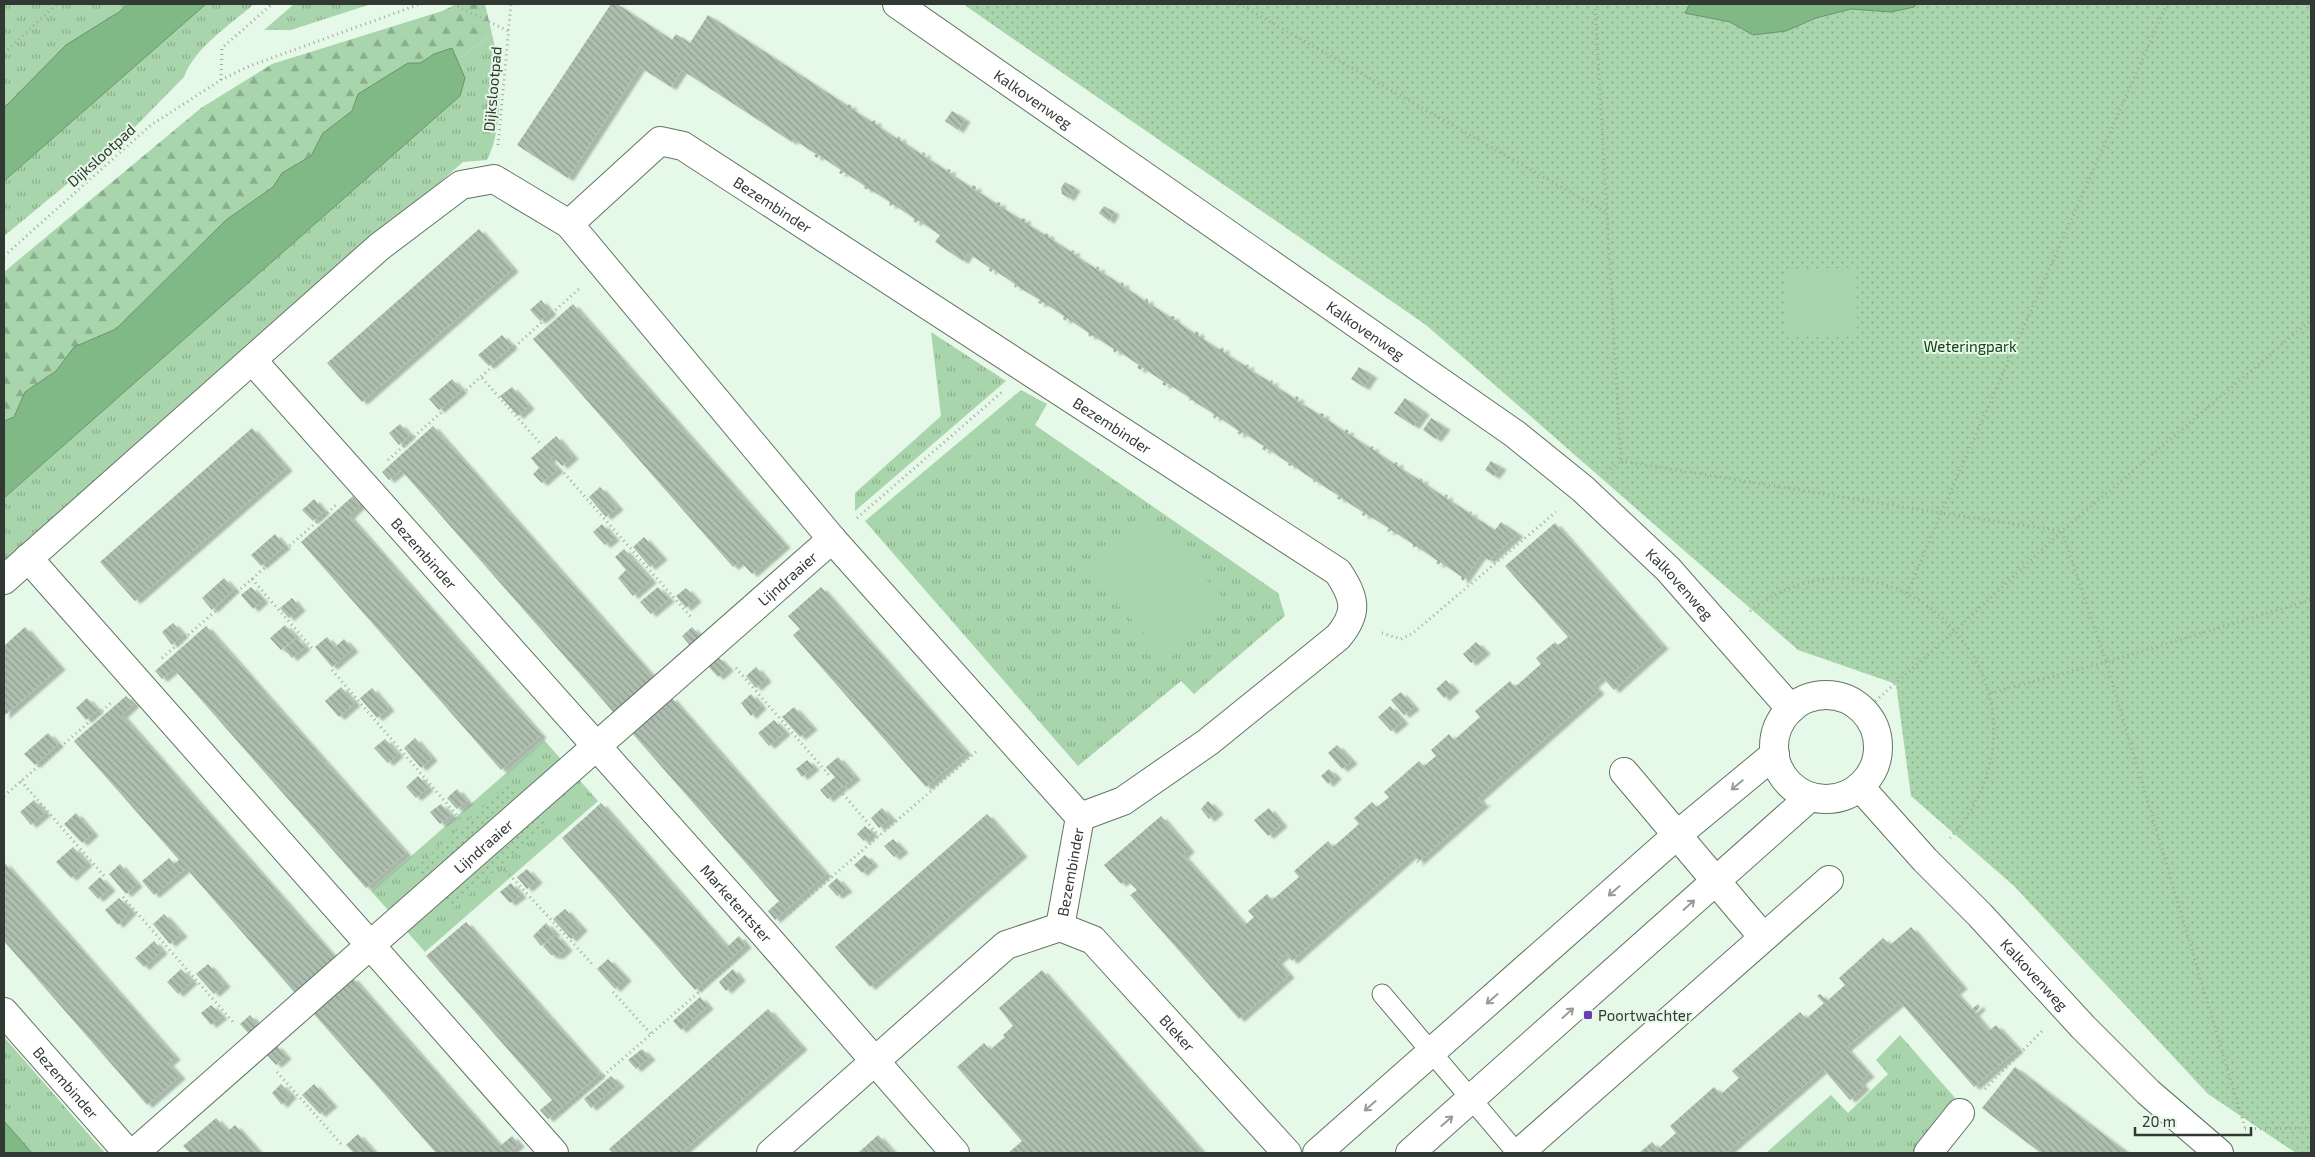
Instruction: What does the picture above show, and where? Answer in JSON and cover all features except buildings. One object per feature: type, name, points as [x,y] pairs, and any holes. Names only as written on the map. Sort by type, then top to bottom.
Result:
[{"type":"street","name":"Kalkovenweg","points":[[897,4],[1515,434],[1583,489],[1668,569],[1791,709]]},
{"type":"street","name":"Bezembinder","points":[[569,224],[660,141],[683,146],[1338,572],[1351,591],[1350,622],[1338,637],[1208,742],[1123,801],[1080,816]]},
{"type":"street","name":"Bezembinder","points":[[494,179],[569,224],[832,540],[1080,816]]},
{"type":"street","points":[[4,580],[379,248],[460,184],[494,179]]},
{"type":"street","name":"Bezembinder","points":[[252,360],[596,747]]},
{"type":"street","name":"Lijndraaier","points":[[134,1153],[832,540]]},
{"type":"street","points":[[28,558],[545,1144]]},
{"type":"street","points":[[1828,695],[1841,697],[1864,711],[1876,732],[1879,744],[1874,768],[1868,779],[1860,787],[1836,799],[1822,800],[1810,797],[1796,790],[1778,768],[1775,754],[1778,729],[1791,709],[1815,696],[1828,695]]},
{"type":"street","name":"Marketentster","points":[[596,747],[765,935],[955,1153]]},
{"type":"street","points":[[1317,1153],[1677,835],[1775,754]]},
{"type":"street","points":[[1624,772],[1763,937]]},
{"type":"street","name":"Kalkovenweg","points":[[1860,787],[1925,860],[1980,915],[2065,1008],[2148,1092],[2219,1153]]},
{"type":"street","points":[[1410,1153],[1471,1101],[1810,797]]},
{"type":"street","name":"Bezembinder","points":[[1060,927],[1080,816]]},
{"type":"street","points":[[1518,1153],[1829,880]]},
{"type":"street","points":[[771,1153],[1006,945],[1060,927]]},
{"type":"street","name":"Bleker","points":[[1060,927],[1093,940],[1287,1153]]},
{"type":"street","name":"Bezembinder","points":[[4,1012],[128,1153]]},
{"type":"street","points":[[1928,1153],[1960,1113]]},
{"type":"lane","points":[[1382,994],[1471,1101],[1518,1153]]},
{"type":"path","points":[[4,53],[57,4]]},
{"type":"path","points":[[221,80],[222,48],[272,4]]},
{"type":"path","name":"Dijkslootpad","points":[[4,256],[151,126],[221,80],[246,67],[420,4]]},
{"type":"path","name":"Dijkslootpad","points":[[452,4],[508,31]]},
{"type":"path","name":"Dijkslootpad","points":[[494,179],[511,4]]},
{"type":"path","points":[[1239,4],[1607,213]]},
{"type":"path","points":[[1595,4],[1621,461]]},
{"type":"path","points":[[1907,594],[1941,513],[2167,4]]},
{"type":"path","points":[[4,796],[482,378],[604,266]]},
{"type":"path","points":[[1864,711],[1956,630],[2062,531],[2311,320]]},
{"type":"path","points":[[832,540],[1028,370]]},
{"type":"path","points":[[482,378],[540,443]]},
{"type":"path","points":[[1350,622],[1401,639],[1413,633],[1583,489],[1621,461],[2062,531]]},
{"type":"path","points":[[564,473],[829,775]]},
{"type":"path","points":[[2062,531],[2106,662],[2245,1129],[2241,1137]]},
{"type":"path","points":[[252,579],[312,648]]},
{"type":"path","points":[[1724,631],[1759,604],[1779,593],[1821,581],[1843,579],[1887,586],[1907,594],[1925,604],[1956,630],[1982,670],[1990,693],[1994,720],[1993,747],[1988,773],[1978,799],[1964,822],[1946,842],[1925,860]]},
{"type":"path","points":[[1990,693],[2106,662],[2311,600]]},
{"type":"path","points":[[545,1144],[651,1034],[1002,729]]},
{"type":"path","points":[[21,781],[105,877]]},
{"type":"path","points":[[843,794],[879,836]]},
{"type":"path","points":[[123,897],[343,1146]]},
{"type":"path","points":[[613,992],[651,1034]]},
{"type":"path","points":[[1960,1113],[2065,1008]]},
{"type":"path","points":[[2245,1129],[2311,1128]]},
{"type":"green space","points":[[4,4],[128,4],[4,108]]},
{"type":"green space","points":[[206,4],[254,4],[205,46],[189,66],[184,77],[129,133],[4,236],[4,181]]},
{"type":"green space","points":[[294,4],[371,4],[291,30],[264,30]]},
{"type":"green space","points":[[457,4],[485,4],[492,34],[456,61],[452,49],[434,54],[420,63],[408,63],[358,94],[352,111],[323,133],[311,156],[283,173],[273,187],[226,220],[116,329],[74,347],[56,371],[25,392],[14,417],[4,421],[4,272],[201,108],[272,64],[442,11]]},
{"type":"green space","name":"Weteringpark","points":[[963,4],[2311,4],[2311,1153],[2296,1153],[2208,1094],[2014,886],[1911,796],[1896,684],[1798,650],[1426,325]]},
{"type":"green space","points":[[492,34],[499,80],[499,98],[496,132],[487,160],[463,162],[4,564],[4,498],[460,96],[465,78],[456,61]]},
{"type":"green space","points":[[1856,268],[1857,337],[1784,337],[1784,269]]},
{"type":"green space","points":[[931,332],[1006,381],[855,511],[855,493],[941,416]]},
{"type":"green space","points":[[1021,390],[1047,404],[1035,425],[1278,593],[1285,616],[1194,694],[1181,681],[1078,766],[865,521]]},
{"type":"green space","points":[[1147,513],[1229,605],[1168,660],[1085,568]]},
{"type":"green space","points":[[544,740],[598,801],[425,952],[371,891]]},
{"type":"green space","points":[[511,782],[547,824],[453,909],[416,867]]},
{"type":"green space","points":[[1900,1035],[1956,1099],[1912,1153],[1766,1153],[1831,1095],[1848,1113],[1888,1074],[1876,1060]]},
{"type":"green space","points":[[4,1037],[105,1153],[32,1153],[4,1121]]},
{"type":"shaded area","points":[[128,4],[206,4],[4,181],[4,108],[66,45],[119,12]]},
{"type":"shaded area","points":[[1690,4],[1917,4],[1914,7],[1891,12],[1851,9],[1816,18],[1786,31],[1753,35],[1730,22],[1685,13]]},
{"type":"shaded area","points":[[452,48],[465,78],[460,96],[4,498],[4,421],[14,417],[25,392],[56,371],[74,347],[116,329],[226,220],[273,187],[282,173],[311,156],[323,133],[352,111],[358,94],[408,63],[420,63],[434,54]]},
{"type":"shaded area","points":[[4,1121],[32,1153],[4,1153]]},
{"type":"place","name":"Poortwachter","points":[[1588,1015]]}]
